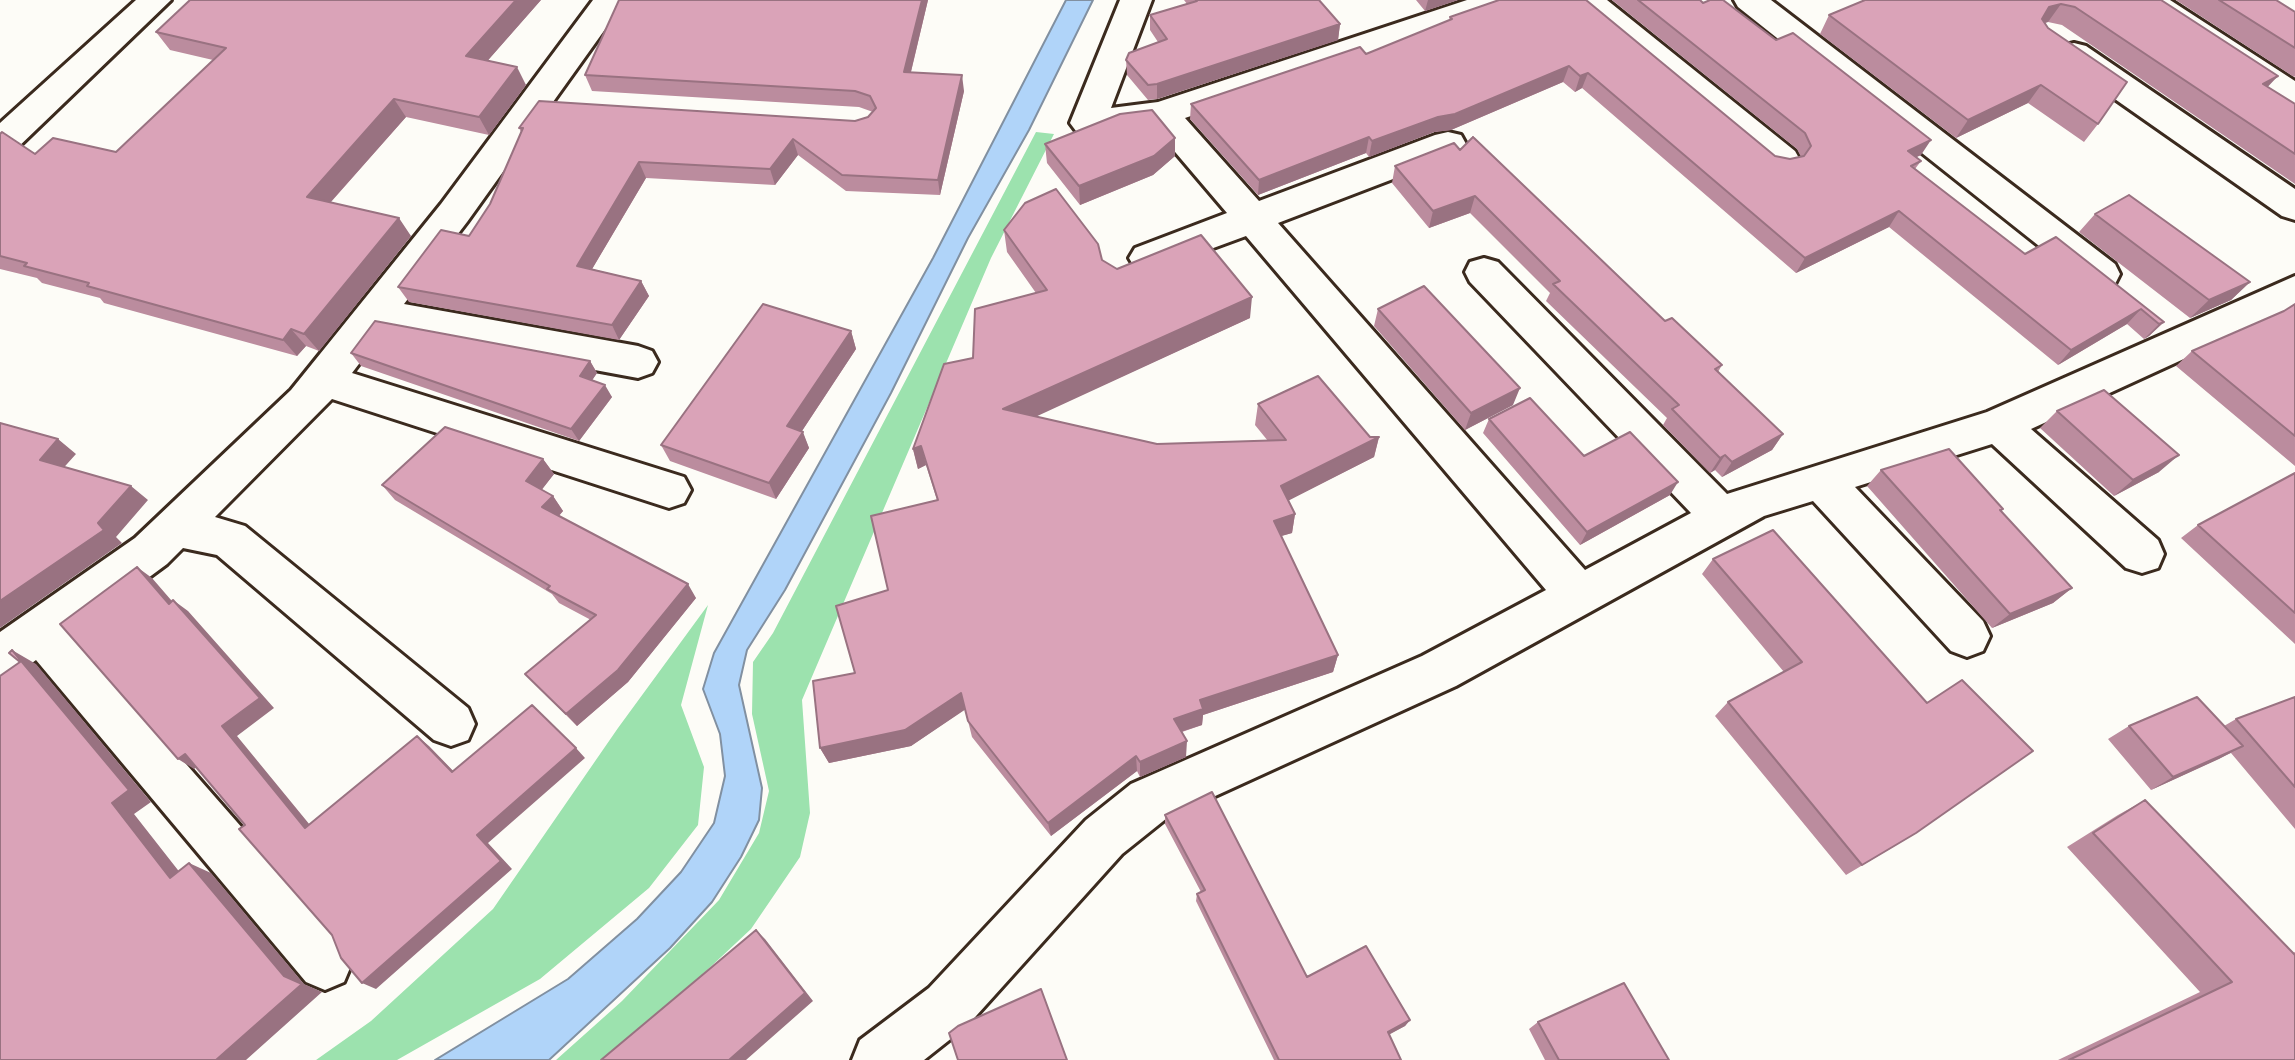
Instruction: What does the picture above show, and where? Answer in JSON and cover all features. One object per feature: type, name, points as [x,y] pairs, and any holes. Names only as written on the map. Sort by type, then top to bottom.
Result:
[{"type":"street","points":[[0,143],[155,0]]},
{"type":"street","points":[[0,659],[151,551],[306,402],[375,314],[551,103],[610,0]]},
{"type":"street","points":[[1136,0],[1088,123],[1161,113],[1401,19],[1500,0]]},
{"type":"street","points":[[1587,0],[1782,160]]},
{"type":"street","points":[[1750,0],[2123,291]]},
{"type":"street","points":[[2147,0],[2295,97]]},
{"type":"street","points":[[2049,36],[2295,207]]},
{"type":"street","points":[[1161,113],[1577,593]]},
{"type":"street","points":[[1120,270],[1448,144]]},
{"type":"street","points":[[1484,272],[1722,517]]},
{"type":"street","points":[[880,1060],[948,1007],[1104,837],[1149,801],[1439,671],[1577,593],[1751,502],[1999,425],[2172,329],[2295,291]]},
{"type":"street","points":[[375,314],[638,362]]},
{"type":"street","points":[[323,380],[669,490]]},
{"type":"street","points":[[1999,425],[2142,554]]},
{"type":"street","points":[[1821,480],[1967,636]]},
{"type":"street","points":[[175,528],[229,539],[451,724]]},
{"type":"street","points":[[40,631],[325,963]]},
{"type":"green space","points":[[1036,132],[1054,134],[991,258],[802,700],[810,813],[800,857],[751,929],[643,1030],[605,1060],[556,1060],[622,1001],[719,900],[759,833],[769,791],[752,714],[753,662],[773,633]]},
{"type":"green space","points":[[708,605],[681,705],[704,767],[698,825],[649,888],[540,979],[397,1060],[316,1060],[371,1021],[493,909],[618,728]]},
{"type":"water","points":[[1066,0],[1093,0],[1029,130],[968,238],[891,393],[785,590],[747,650],[739,685],[762,788],[759,820],[741,857],[712,902],[670,948],[549,1060],[435,1060],[568,979],[637,919],[681,872],[714,823],[725,776],[720,734],[703,689],[714,653],[933,258]]},
{"type":"building","points":[[190,0],[516,0],[466,56],[517,67],[479,117],[394,99],[307,197],[399,218],[304,334],[291,329],[283,340],[87,286],[89,283],[24,266],[27,263],[0,256],[0,134],[2,132],[35,154],[53,138],[116,152],[226,48],[156,32]]},
{"type":"building","points":[[619,0],[922,0],[904,72],[962,75],[938,180],[842,175],[793,139],[770,169],[639,162],[577,266],[641,281],[612,325],[398,287],[441,230],[469,236],[490,204],[523,128],[519,128],[539,101],[855,121],[868,117],[876,108],[870,96],[855,91],[585,75]]},
{"type":"building","points":[[1196,0],[1319,0],[1340,24],[1148,85],[1126,60],[1129,53],[1167,39],[1150,15]]},
{"type":"building","points":[[1499,0],[1586,0],[1775,156],[1790,159],[1804,156],[1811,146],[1805,133],[1638,0],[1700,0],[1703,3],[1723,0],[1776,40],[1793,33],[1931,140],[1908,151],[1921,161],[1911,166],[2025,254],[2056,237],[2164,322],[2159,324],[2141,309],[2071,350],[1899,211],[1805,258],[1588,73],[1580,76],[1569,66],[1455,114],[1438,117],[1372,141],[1369,137],[1259,180],[1191,104],[1360,47],[1366,54],[1452,19],[1450,17]]},
{"type":"building","points":[[1865,0],[2161,0],[2278,76],[2263,84],[2295,104],[2295,154],[2075,7],[2061,4],[2049,7],[2042,19],[2048,28],[2127,82],[2098,124],[2041,85],[1968,120],[1829,15]]},
{"type":"building","points":[[2219,0],[2276,0],[2295,12],[2295,48]]},
{"type":"building","points":[[1152,110],[1175,138],[1154,156],[1079,186],[1045,144],[1120,114]]},
{"type":"building","points":[[1473,137],[1665,321],[1672,318],[1722,365],[1715,369],[1783,434],[1732,462],[1725,455],[1720,458],[1672,409],[1679,405],[1553,284],[1560,281],[1475,196],[1433,211],[1395,166],[1454,143],[1460,150]]},
{"type":"building","points":[[1056,189],[1098,244],[1102,260],[1117,269],[1201,235],[1252,297],[1003,409],[1157,444],[1286,440],[1258,404],[1318,376],[1370,437],[1379,437],[1281,486],[1295,514],[1274,521],[1338,655],[1200,700],[1203,709],[1174,719],[1187,741],[1140,762],[1136,756],[1048,823],[968,721],[961,693],[905,730],[820,748],[813,681],[855,673],[836,606],[888,590],[871,516],[938,500],[921,446],[913,449],[944,364],[973,358],[975,309],[1047,290],[1004,230],[1025,203]]},
{"type":"building","points":[[2129,195],[2250,282],[2209,300],[2095,214]]},
{"type":"building","points":[[1424,286],[1520,388],[1471,413],[1378,309]]},
{"type":"building","points":[[763,304],[851,331],[787,426],[803,432],[769,483],[661,445]]},
{"type":"building","points":[[2295,304],[2295,436],[2192,351]]},
{"type":"building","points":[[375,321],[590,361],[580,376],[605,385],[571,429],[351,353]]},
{"type":"building","points":[[2104,390],[2179,455],[2133,480],[2057,411]]},
{"type":"building","points":[[1530,398],[1584,456],[1630,432],[1678,482],[1587,532],[1489,419]]},
{"type":"building","points":[[0,423],[58,439],[40,460],[131,486],[98,523],[104,530],[0,601]]},
{"type":"building","points":[[445,427],[543,459],[526,481],[553,496],[542,507],[688,584],[618,670],[566,714],[525,674],[596,615],[547,589],[550,586],[382,485]]},
{"type":"building","points":[[1949,449],[2072,588],[2010,614],[1881,470]]},
{"type":"building","points":[[2295,473],[2295,613],[2198,525]]},
{"type":"building","points":[[1773,530],[1927,703],[1962,680],[2033,751],[1916,833],[1862,865],[1728,702],[1802,662],[1713,559]]},
{"type":"building","points":[[137,567],[169,604],[173,600],[260,698],[222,726],[305,828],[417,736],[452,772],[532,705],[576,748],[477,835],[501,861],[362,983],[341,958],[332,935],[239,829],[245,825],[185,754],[178,759],[60,624]]},
{"type":"building","points":[[12,650],[129,790],[112,803],[170,878],[189,863],[284,976],[302,984],[216,1060],[0,1060],[0,676],[20,662],[9,653]]},
{"type":"building","points":[[2197,697],[2243,746],[2173,777],[2129,726]]},
{"type":"building","points":[[2295,697],[2295,787],[2236,719]]},
{"type":"building","points":[[1212,792],[1307,977],[1366,946],[1410,1020],[1388,1032],[1401,1060],[1279,1060],[1197,894],[1205,890],[1165,815]]},
{"type":"building","points":[[2145,800],[2295,955],[2295,1060],[2069,1060],[2232,982],[2093,833]]},
{"type":"building","points":[[756,930],[805,993],[729,1060],[601,1060]]},
{"type":"building","points":[[1624,983],[1669,1060],[1559,1060],[1538,1022]]},
{"type":"building","points":[[1041,989],[1067,1060],[958,1060],[949,1033],[958,1026]]}]
